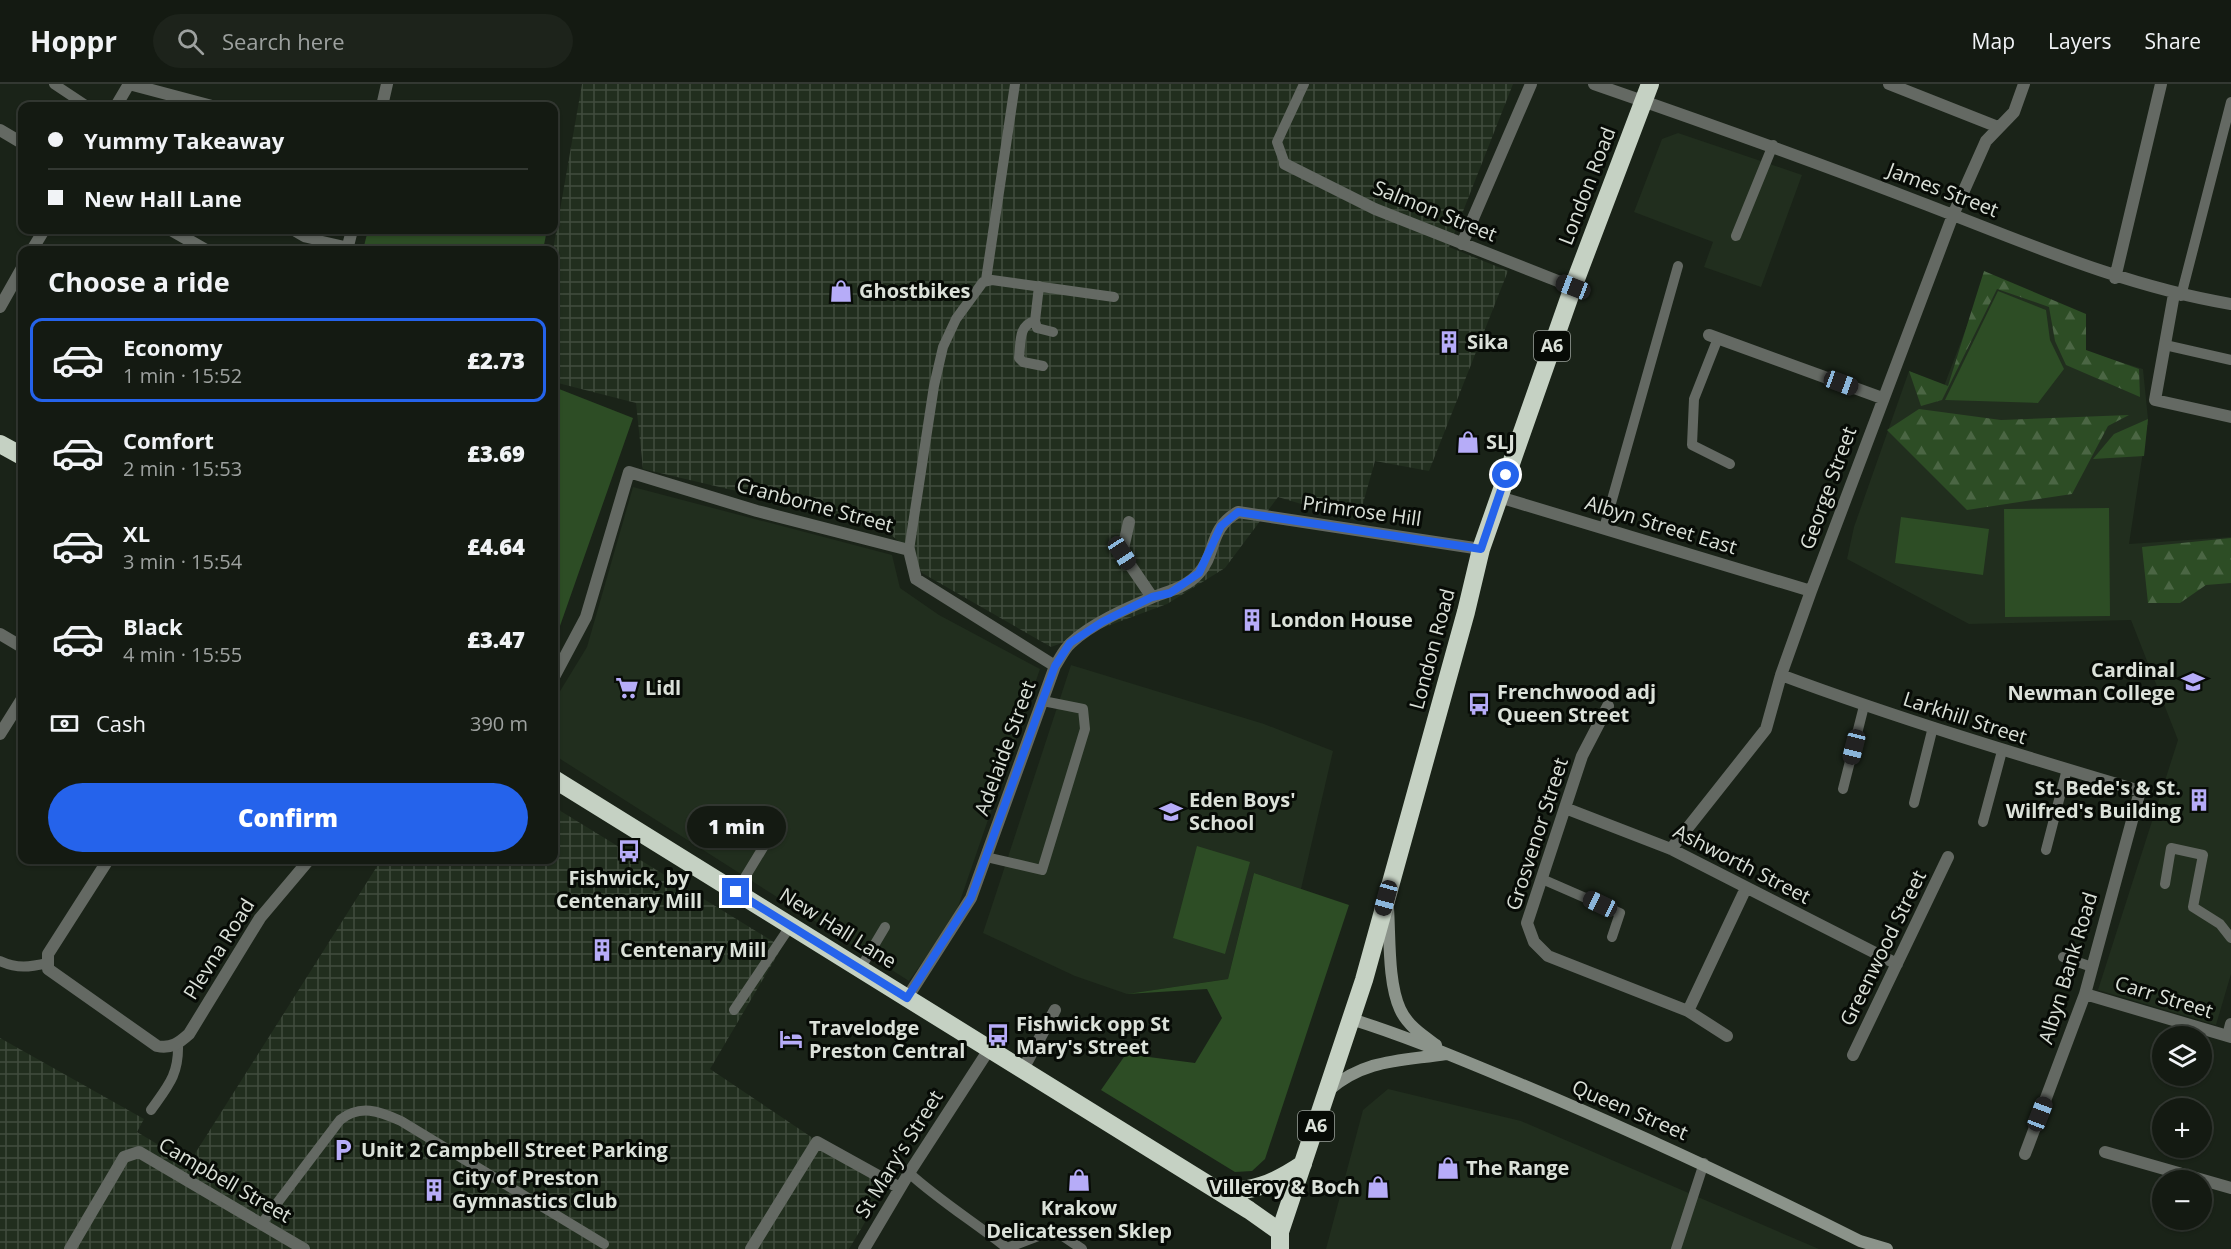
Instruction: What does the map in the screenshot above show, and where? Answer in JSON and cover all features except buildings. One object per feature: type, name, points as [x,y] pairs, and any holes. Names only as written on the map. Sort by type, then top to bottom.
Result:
[{"type":"highway","name":"London Road","points":[[1280,1241],[1351,1019],[1466,612],[1481,549],[1573,287],[1650,84]]},
{"type":"highway","points":[[1,448],[18,454]]},
{"type":"highway","name":"New Hall Lane","points":[[558,781],[1216,1191],[1280,1241]]},
{"type":"highway","points":[[1216,1191],[1239,1192],[1254,1189],[1282,1178],[1303,1164]]},
{"type":"street","points":[[118,102],[129,84],[197,102]]},
{"type":"street","points":[[383,102],[387,84]]},
{"type":"street","points":[[1462,244],[1531,84]]},
{"type":"street","name":"James Street","points":[[1593,84],[1643,103],[1773,145],[2115,278],[2177,295],[2231,304]]},
{"type":"street","points":[[1890,84],[1998,127]]},
{"type":"street","name":"George Street","points":[[1671,849],[1766,729],[1781,675],[1811,591],[1953,215],[1986,141],[2014,112],[2024,84]]},
{"type":"street","points":[[2115,278],[2161,84]]},
{"type":"street","points":[[0,130],[18,141]]},
{"type":"street","name":"Salmon Street","points":[[1285,164],[1375,209],[1573,287]]},
{"type":"street","points":[[178,234],[199,246]]},
{"type":"street","points":[[0,308],[18,275]]},
{"type":"street","points":[[2177,295],[2155,400],[2231,417]]},
{"type":"street","points":[[1714,337],[1882,398]]},
{"type":"street","name":"Cranborne Street","points":[[558,669],[585,617],[629,472],[757,511],[909,550],[916,579],[1055,666]]},
{"type":"street","name":"Albyn Street East","points":[[1499,497],[1811,591]]},
{"type":"street","name":"Primrose Hill","points":[[1238,512],[1481,549]]},
{"type":"street","name":"Adelaide Street","points":[[907,998],[971,898],[1055,666],[1070,643],[1102,622],[1152,597],[1170,593],[1199,573],[1221,526],[1238,512]]},
{"type":"street","points":[[1129,522],[1122,553],[1152,597]]},
{"type":"street","points":[[0,634],[18,645]]},
{"type":"street","name":"Larkhill Street","points":[[1781,675],[1864,706],[2002,751],[2140,790]]},
{"type":"street","points":[[0,734],[18,705]]},
{"type":"street","name":"Grosvenor Street","points":[[1608,706],[1582,756],[1527,923],[1534,942],[1548,956],[1688,1011],[1726,1036]]},
{"type":"street","name":"Albyn Bank Road","points":[[2025,1154],[2085,994],[2140,790]]},
{"type":"street","name":"Ashworth Street","points":[[1565,808],[1671,849],[1897,964]]},
{"type":"street","name":"Greenwood Street","points":[[1853,1055],[1948,857]]},
{"type":"street","points":[[105,864],[48,954],[48,969],[157,1046],[178,1044]]},
{"type":"street","name":"Plevna Road","points":[[178,1044],[189,1034],[260,918],[306,864]]},
{"type":"street","points":[[1688,1011],[1746,888]]},
{"type":"street","points":[[1387,895],[1394,986],[1401,1011],[1416,1031],[1447,1054]]},
{"type":"street","name":"Carr Street","points":[[2085,994],[2230,1033]]},
{"type":"street","points":[[1022,1071],[1054,1010]]},
{"type":"street","name":"Queen Street","points":[[1351,1019],[1447,1054],[1704,1163],[1860,1241],[1887,1249]]},
{"type":"street","name":"St Mary's Street","points":[[864,1249],[909,1173],[988,1051]]},
{"type":"street","points":[[1329,1090],[1344,1077],[1373,1064],[1447,1054]]},
{"type":"street","points":[[751,1249],[817,1142],[900,1188]]},
{"type":"street","name":"Campbell Street","points":[[70,1249],[124,1157],[139,1152],[304,1249]]},
{"type":"street","points":[[2105,1152],[2231,1188]]},
{"type":"lane","points":[[54,84],[81,102]]},
{"type":"lane","points":[[909,550],[934,386],[944,347],[956,319],[986,280],[1015,84]]},
{"type":"lane","points":[[1285,164],[1277,142],[1304,84]]},
{"type":"lane","points":[[2177,295],[2231,102]]},
{"type":"lane","points":[[1736,236],[1773,145]]},
{"type":"lane","points":[[299,234],[336,246]]},
{"type":"lane","points":[[1605,528],[1678,266]]},
{"type":"lane","points":[[986,280],[1114,297]]},
{"type":"lane","points":[[1039,286],[1035,321],[1037,328],[1053,332]]},
{"type":"lane","points":[[1035,321],[1027,323],[1023,329],[1019,358],[1023,362],[1043,366]]},
{"type":"lane","points":[[1714,337],[1694,399],[1692,445],[1730,464]]},
{"type":"lane","points":[[2165,345],[2231,360]]},
{"type":"lane","points":[[986,857],[1042,870],[1086,729],[1083,709],[1043,701]]},
{"type":"lane","points":[[1843,789],[1864,706]]},
{"type":"lane","points":[[1914,803],[1933,727]]},
{"type":"lane","points":[[1983,822],[2002,751]]},
{"type":"lane","points":[[2046,850],[2067,769]]},
{"type":"lane","points":[[736,892],[764,846]]},
{"type":"lane","points":[[2165,884],[2171,848],[2203,855],[2193,908],[2220,924],[2231,938]]},
{"type":"lane","points":[[1542,879],[1620,913],[1612,937]]},
{"type":"lane","points":[[734,1010],[790,925]]},
{"type":"lane","points":[[860,969],[885,927]]},
{"type":"lane","points":[[2063,957],[2092,967]]},
{"type":"lane","points":[[0,961],[11,966],[28,968],[48,963]]},
{"type":"lane","points":[[151,1110],[174,1077],[178,1063],[178,1044]]},
{"type":"lane","points":[[262,1223],[340,1120],[350,1112],[369,1109],[401,1120],[604,1244]]},
{"type":"lane","points":[[1676,1249],[1704,1163]]},
{"type":"lane","points":[[909,1173],[942,1203],[1007,1248],[1054,1230],[1082,1249]]},
{"type":"shaded area","points":[[582,84],[1513,84],[1449,247],[1508,271],[1429,471],[1375,461],[1358,521],[1278,497],[1225,568],[1167,604],[1051,647],[922,573],[909,550],[884,529],[792,504],[643,469],[636,403],[558,383],[558,246],[554,246],[556,234],[558,234],[558,221]]},
{"type":"shaded area","points":[[1678,133],[1802,175],[1761,287],[1704,267],[1713,242],[1634,212],[1662,139]]},
{"type":"shaded area","name":"Cardinal Newman College","points":[[1986,276],[2081,315],[2086,351],[2143,369],[2148,419],[2129,544],[2231,537],[2231,974],[2216,1025],[2098,990],[2178,740],[2131,620],[1969,624],[1847,559],[1854,527],[1909,371],[1944,386]]},
{"type":"shaded area","points":[[633,487],[892,555],[900,588],[939,615],[1040,669],[952,921],[909,981],[558,758],[558,694],[587,647]]},
{"type":"shaded area","name":"Eden Boys' School","points":[[1071,665],[1264,724],[1333,751],[1301,889],[1254,873],[1228,979],[1127,994],[1075,976],[983,933]]},
{"type":"shaded area","points":[[558,809],[782,947],[710,1069],[844,1159],[889,1182],[849,1249],[0,1249],[0,1038],[144,1119],[137,1132],[189,1163],[378,864],[558,864]]},
{"type":"shaded area","points":[[1388,1089],[1521,1121],[1819,1249],[1326,1249],[1363,1110]]},
{"type":"green space","points":[[367,234],[546,234],[544,246],[364,246]]},
{"type":"green space","points":[[1984,271],[2086,314],[2086,350],[2139,369],[2140,397],[2066,365],[2055,341],[2049,307],[1997,289],[1942,400],[1921,406],[1909,371],[1948,386]]},
{"type":"green space","points":[[1998,291],[2046,310],[2050,340],[2064,369],[2038,403],[1945,400]]},
{"type":"green space","points":[[558,389],[633,418],[558,632]]},
{"type":"green space","points":[[1919,409],[2001,420],[2129,415],[2108,426],[2072,494],[1967,510],[1887,430]]},
{"type":"green space","points":[[2148,419],[2144,456],[2093,459],[2114,434]]},
{"type":"green space","points":[[2109,508],[2110,616],[2005,617],[2004,509]]},
{"type":"green space","points":[[1901,517],[1989,529],[1983,575],[1895,563]]},
{"type":"green space","points":[[2231,538],[2231,583],[2206,585],[2180,603],[2148,603],[2142,547]]},
{"type":"green space","points":[[1197,846],[1250,862],[1225,954],[1173,938]]},
{"type":"green space","points":[[1254,873],[1349,905],[1265,1159],[1252,1171],[1235,1172],[1101,1090],[1126,1054],[1195,1063],[1222,1018],[1207,989],[1127,994],[1228,979]]},
{"type":"place","name":"Ghostbikes","points":[[841,291]]},
{"type":"place","name":"Sika","points":[[1449,342]]},
{"type":"place","name":"SLJ","points":[[1468,442]]},
{"type":"place","name":"London House","points":[[1252,620]]},
{"type":"place","name":"Cardinal Newman College","points":[[2193,682]]},
{"type":"place","name":"Lidl","points":[[627,688]]},
{"type":"place","name":"Frenchwood adj Queen Street","points":[[1479,704]]},
{"type":"place","name":"St. Bede's & St. Wilfred's Building","points":[[2199,800]]},
{"type":"place","name":"Eden Boys' School","points":[[1171,812]]},
{"type":"place","name":"Fishwick, by Centenary Mill","points":[[629,851]]},
{"type":"place","name":"Centenary Mill","points":[[602,950]]},
{"type":"place","name":"Fishwick opp St Mary's Street","points":[[998,1035]]},
{"type":"place","name":"Travelodge Preston Central","points":[[791,1039]]},
{"type":"place","name":"Unit 2 Campbell Street Parking","points":[[343,1150]]},
{"type":"place","name":"The Range","points":[[1448,1168]]},
{"type":"place","name":"Krakow Delicatessen Sklep","points":[[1079,1180]]},
{"type":"place","name":"Villeroy & Boch","points":[[1378,1187]]},
{"type":"place","name":"City of Preston Gymnastics Club","points":[[434,1190]]},
{"type":"route","points":[[736,892],[907,998],[971,898],[1055,666],[1070,643],[1102,622],[1152,597],[1170,593],[1199,573],[1221,526],[1238,512],[1481,549],[1506,475]]}]
